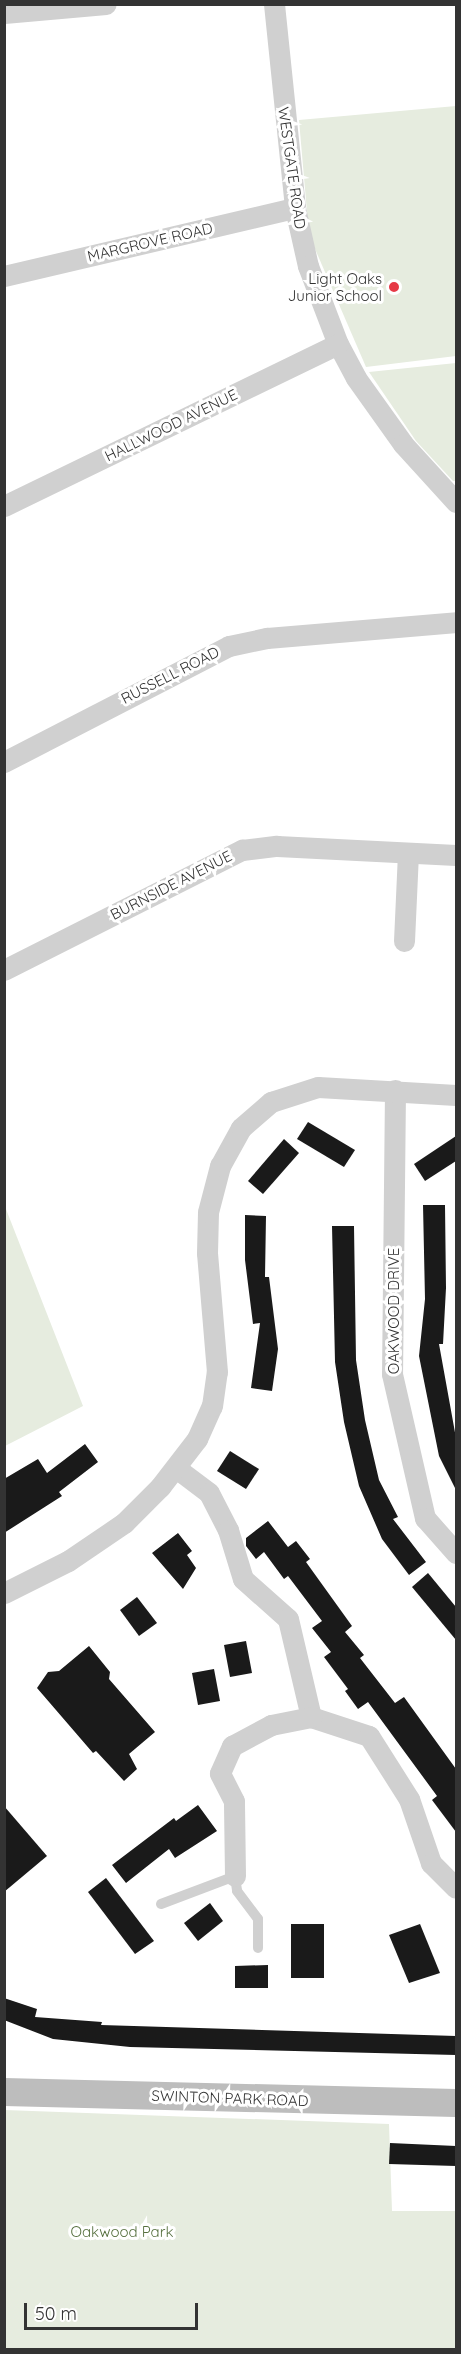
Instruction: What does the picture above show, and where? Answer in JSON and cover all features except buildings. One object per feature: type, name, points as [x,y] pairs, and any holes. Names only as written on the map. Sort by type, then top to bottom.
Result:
[{"type":"street","points":[[4,13],[106,4]]},
{"type":"street","name":"WESTGATE ROAD","points":[[274,4],[295,208],[308,266],[338,344],[384,419],[456,502]]},
{"type":"street","name":"MARGROVE ROAD","points":[[4,276],[295,208]]},
{"type":"street","name":"HALLWOOD AVENUE","points":[[4,506],[338,344]]},
{"type":"street","name":"RUSSELL ROAD","points":[[4,762],[229,646],[267,638],[456,622]]},
{"type":"street","name":"BURNSIDE AVENUE","points":[[4,970],[242,850],[277,846],[456,855]]},
{"type":"street","points":[[404,941],[408,853]]},
{"type":"street","points":[[4,1593],[97,1543],[142,1505],[176,1467],[206,1423],[215,1389],[217,1355],[207,1233],[213,1189],[230,1144],[255,1114],[294,1092],[318,1087],[456,1095]]},
{"type":"street","name":"OAKWOOD DRIVE","points":[[395,1090],[392,1374],[425,1518],[456,1553]]},
{"type":"street","points":[[176,1467],[208,1492],[228,1530],[243,1579],[288,1619],[310,1717]]},
{"type":"street","points":[[235,1876],[234,1801],[220,1773],[232,1746],[271,1725],[310,1717],[369,1736],[409,1799],[430,1863],[456,1888]]},
{"type":"street","name":"SWINTON PARK ROAD","points":[[4,2092],[456,2103]]},
{"type":"lane","points":[[161,1904],[235,1876],[237,1891],[258,1919],[258,1948]]},
{"type":"green space","name":"Light Oaks Junior School","points":[[456,106],[456,356],[366,367],[309,235],[299,120]]},
{"type":"green space","points":[[456,363],[456,481],[453,481],[416,441],[369,372]]},
{"type":"green space","points":[[4,1204],[83,1406],[5,1446],[4,1446]]},
{"type":"green space","name":"Oakwood Park","points":[[5,2110],[389,2124],[392,2211],[456,2211],[456,2349],[5,2350]]},
{"type":"place","name":"Light Oaks Junior School","points":[[394,287]]}]
